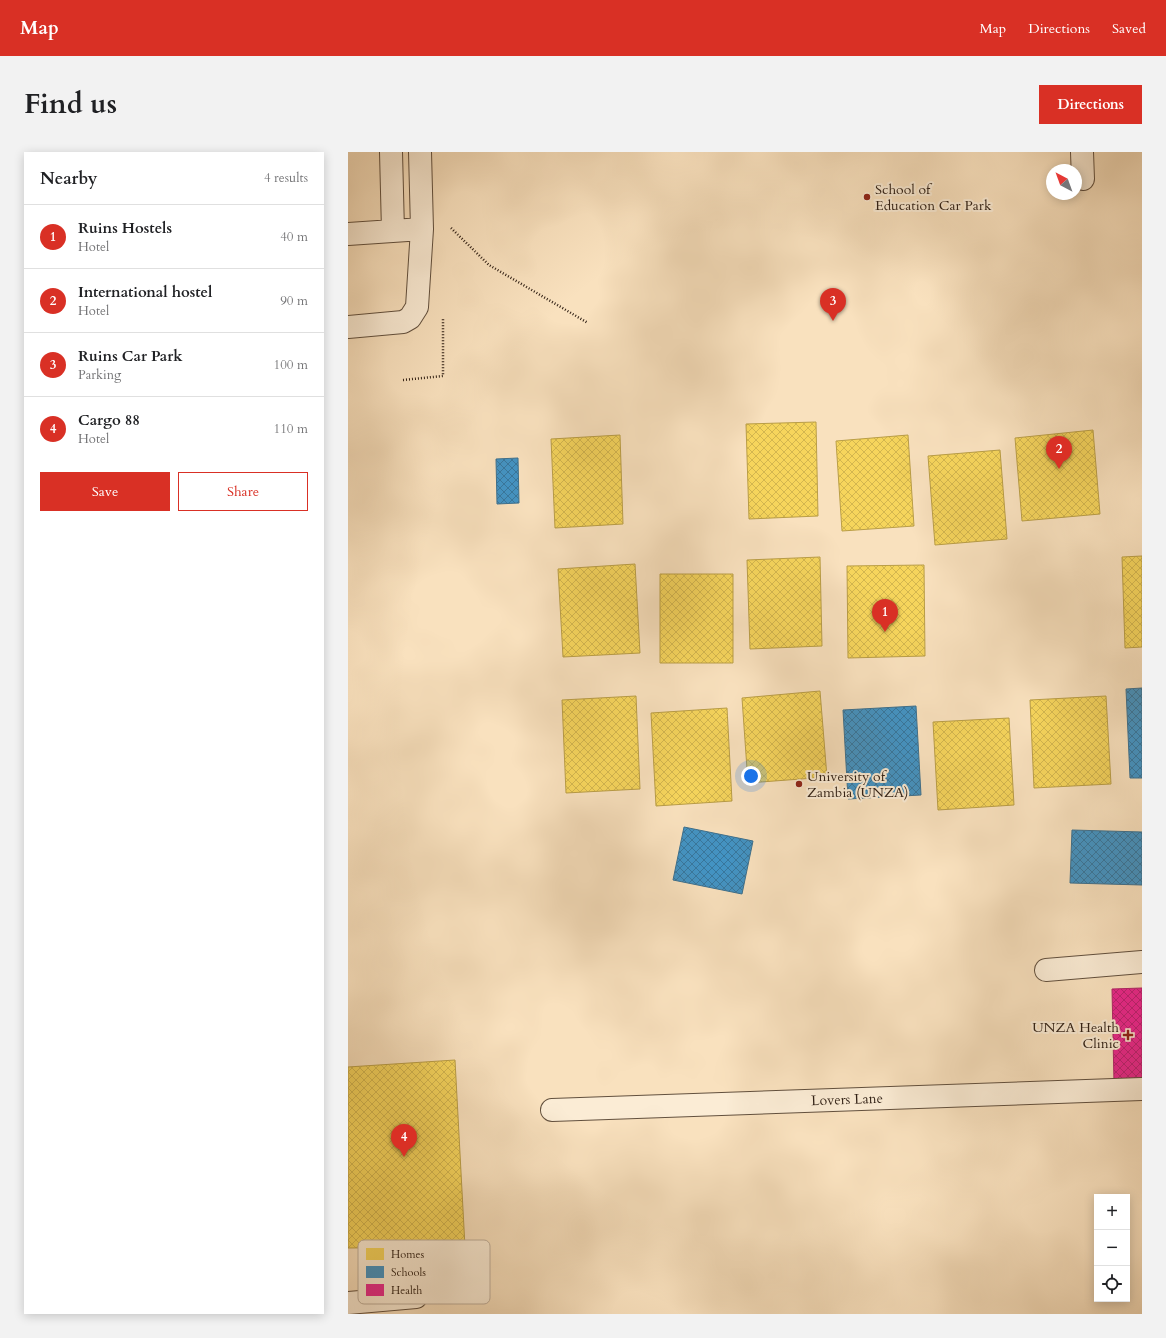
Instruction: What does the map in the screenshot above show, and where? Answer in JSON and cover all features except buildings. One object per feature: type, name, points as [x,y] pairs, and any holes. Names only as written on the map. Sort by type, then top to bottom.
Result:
[{"type":"lane","points":[[391,152],[393,231]]},
{"type":"lane","points":[[348,327],[403,322],[410,318],[417,307],[422,229],[420,152]]},
{"type":"lane","points":[[1082,152],[1083,179]]},
{"type":"lane","points":[[348,234],[422,229]]},
{"type":"lane","points":[[1046,970],[1142,962]]},
{"type":"lane","name":"Lovers Lane","points":[[552,1110],[1142,1089]]},
{"type":"lane","points":[[348,1303],[358,1302]]},
{"type":"path","points":[[448,226],[489,265],[588,323]]},
{"type":"place","name":"School of Education Car Park","points":[[867,197]]},
{"type":"place","name":"Ruins Car Park","points":[[833,321]]},
{"type":"place","name":"International hostel","points":[[1059,469]]},
{"type":"place","name":"Ruins Hostels","points":[[885,632]]},
{"type":"place","name":"University of Zambia (UNZA)","points":[[799,784]]},
{"type":"place","name":"UNZA Health Clinic","points":[[1128,1035]]},
{"type":"place","name":"Cargo 88","points":[[404,1157]]}]
